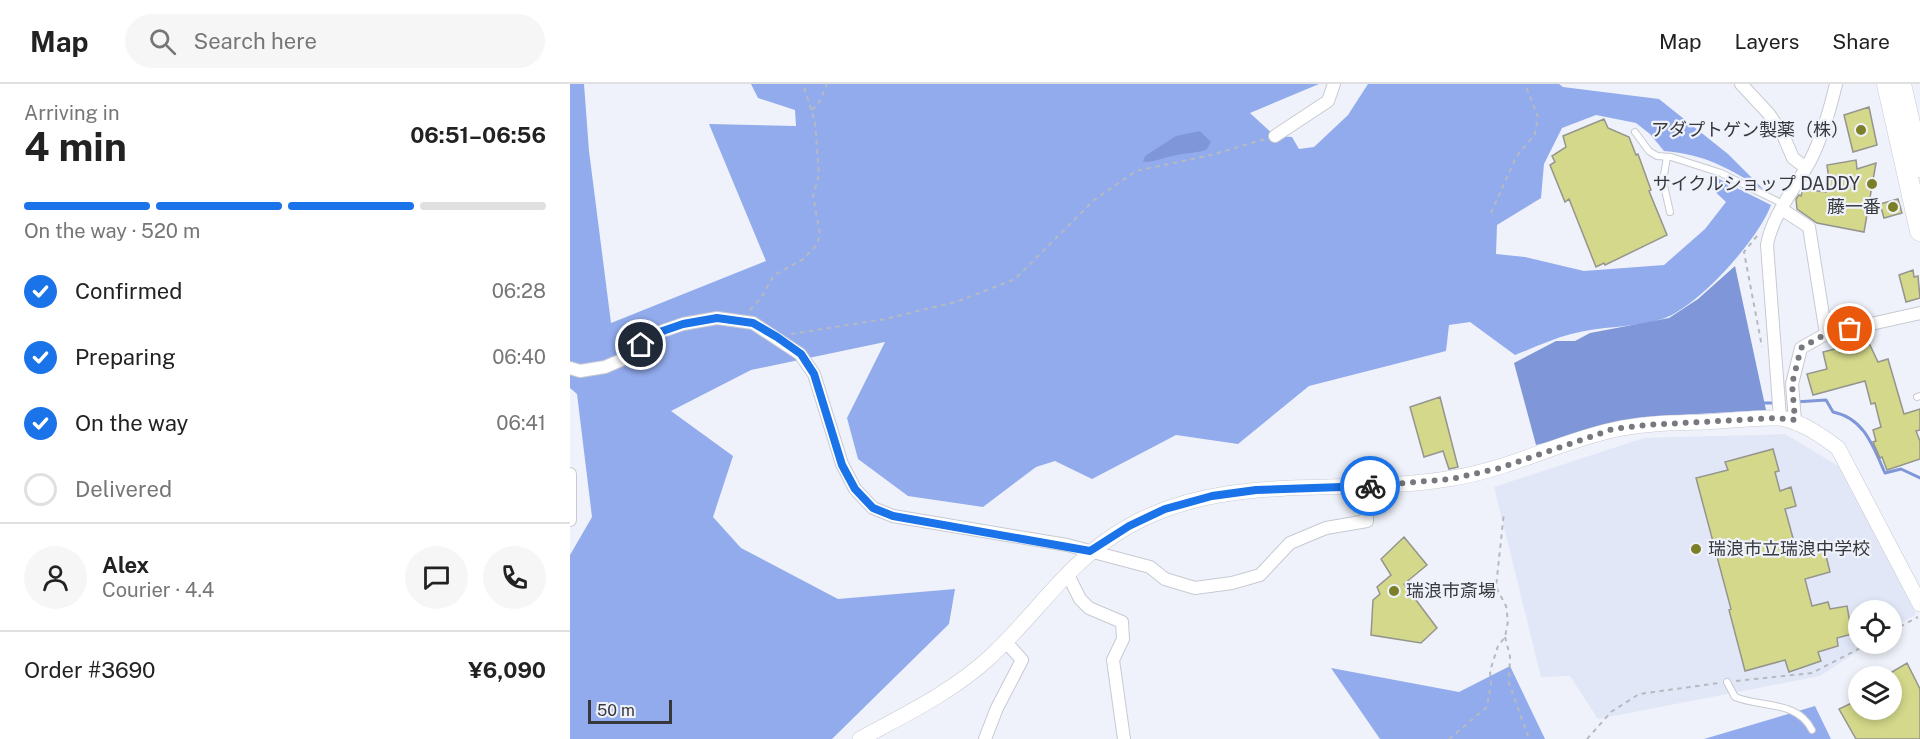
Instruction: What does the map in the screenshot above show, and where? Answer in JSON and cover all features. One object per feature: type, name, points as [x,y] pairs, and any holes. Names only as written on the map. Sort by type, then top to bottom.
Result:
[{"type":"highway","points":[[1887,84],[1920,231]]},
{"type":"highway","points":[[1901,84],[1920,167]]},
{"type":"street","points":[[1275,136],[1328,101],[1334,84]]},
{"type":"street","points":[[1740,84],[1769,114],[1783,135],[1793,158],[1806,168]]},
{"type":"street","points":[[1787,419],[1767,245],[1770,232],[1806,168],[1827,120],[1836,84]]},
{"type":"street","points":[[1784,208],[1809,227],[1826,334]]},
{"type":"street","points":[[1787,419],[1792,384],[1801,348],[1826,334],[1920,313]]},
{"type":"street","points":[[570,368],[580,371],[605,367],[626,358],[657,333],[683,324],[717,318],[753,323],[801,354],[814,374],[842,465],[855,489],[873,508],[893,516],[1090,551],[1150,567],[1165,579],[1195,588],[1232,583],[1260,574],[1290,543],[1326,528],[1367,521],[1365,486]]},
{"type":"street","points":[[860,739],[946,690],[988,659],[1090,551],[1129,526],[1165,509],[1212,496],[1256,490],[1365,486],[1451,479],[1500,468],[1613,429],[1646,425],[1787,419],[1821,435],[1838,448],[1920,604]]},
{"type":"street","points":[[570,474],[570,520]]},
{"type":"street","points":[[1067,573],[1080,599],[1089,608],[1122,622],[1123,639],[1113,660],[1124,739]]},
{"type":"street","points":[[985,739],[997,708],[1022,660],[1005,641]]},
{"type":"lane","points":[[1635,132],[1649,151],[1721,173],[1784,208]]},
{"type":"lane","points":[[1667,157],[1663,181],[1670,212]]},
{"type":"lane","points":[[1727,682],[1735,697],[1793,711],[1805,718],[1812,730]]},
{"type":"path","points":[[740,321],[761,298],[774,275],[802,260],[817,245],[820,234],[813,196],[819,175],[815,122],[803,84]]},
{"type":"path","points":[[812,111],[820,101],[827,84]]},
{"type":"path","points":[[1491,213],[1516,157],[1535,134],[1538,117],[1525,84]]},
{"type":"path","points":[[777,337],[844,324],[886,319],[954,300],[959,301],[1015,279],[1094,200],[1136,171],[1211,155],[1275,136]]},
{"type":"path","points":[[1763,352],[1744,252],[1762,231],[1770,232]]},
{"type":"path","points":[[1504,512],[1496,587],[1506,606],[1508,621],[1505,637],[1510,656],[1509,683],[1528,739]]},
{"type":"path","points":[[1902,626],[1920,616]]},
{"type":"path","points":[[1449,739],[1487,708],[1491,684],[1490,671],[1498,646],[1505,637]]},
{"type":"shaded area","points":[[570,84],[584,84],[589,151],[611,323],[766,261],[709,124],[796,126],[795,110],[758,98],[751,84],[1319,84],[1250,113],[1275,136],[1292,137],[1299,149],[1314,147],[1348,115],[1368,84],[1559,84],[1563,87],[1659,99],[1728,154],[1764,190],[1740,175],[1705,159],[1664,151],[1650,134],[1636,123],[1596,115],[1562,128],[1544,164],[1541,198],[1497,225],[1496,254],[1525,257],[1584,271],[1664,265],[1705,229],[1726,202],[1709,186],[1711,175],[1771,205],[1754,236],[1725,271],[1692,302],[1662,319],[1571,334],[1515,355],[1470,322],[1449,325],[1446,351],[1309,386],[1238,444],[1176,435],[1092,479],[1055,461],[1036,467],[983,507],[908,496],[858,459],[847,418],[885,342],[751,370],[671,411],[733,456],[713,517],[741,548],[838,599],[955,589],[949,624],[832,739],[570,739],[570,555],[592,517],[577,394],[570,388]]},
{"type":"shaded area","points":[[1200,131],[1211,142],[1206,150],[1143,162],[1145,156],[1176,136]]},
{"type":"shaded area","points":[[1735,266],[1766,410],[1645,417],[1536,445],[1514,363],[1556,341],[1575,341],[1590,333],[1669,318],[1698,299]]},
{"type":"shaded area","name":"瑞浪市立瑞浪中学校","points":[[1785,434],[1840,467],[1916,614],[1902,623],[1902,600],[1848,600],[1848,654],[1854,654],[1820,676],[1598,719],[1570,676],[1541,677],[1494,487],[1644,438]]},
{"type":"shaded area","points":[[1510,666],[1545,739],[1380,739],[1331,668],[1459,692]]},
{"type":"shaded area","points":[[1815,706],[1831,739],[1704,739]]},
{"type":"building","name":"アダプトゲン製薬（株）","points":[[1869,107],[1877,145],[1853,152],[1844,115]]},
{"type":"building","points":[[1604,119],[1608,128],[1629,137],[1636,155],[1638,154],[1651,190],[1649,191],[1667,235],[1605,265],[1604,263],[1596,267],[1569,199],[1565,202],[1550,165],[1555,162],[1552,156],[1566,147],[1563,136]]},
{"type":"building","points":[[1856,160],[1857,169],[1876,163],[1864,232],[1817,223],[1797,209],[1796,199],[1799,195],[1801,196],[1803,189],[1826,192],[1825,189],[1830,188],[1827,165]]},
{"type":"building","points":[[1898,199],[1902,213],[1884,218],[1880,204]]},
{"type":"building","points":[[1913,270],[1914,277],[1918,276],[1920,298],[1906,302],[1899,275]]},
{"type":"building","points":[[1869,343],[1878,362],[1888,359],[1904,414],[1920,409],[1920,430],[1916,431],[1920,441],[1920,459],[1887,470],[1873,442],[1876,441],[1873,430],[1881,427],[1875,403],[1871,404],[1865,381],[1813,395],[1807,374],[1827,369],[1823,352],[1839,348],[1840,352]]},
{"type":"building","points":[[1440,397],[1458,467],[1449,469],[1443,451],[1424,457],[1410,407]]},
{"type":"building","points":[[1773,449],[1779,471],[1775,472],[1780,491],[1791,487],[1796,506],[1785,509],[1796,549],[1823,543],[1830,572],[1805,579],[1812,606],[1828,602],[1830,609],[1847,606],[1848,635],[1837,638],[1838,646],[1818,652],[1821,661],[1789,672],[1785,660],[1745,671],[1696,478],[1728,470],[1725,462]]},
{"type":"building","name":"瑞浪市斎場","points":[[1404,537],[1427,565],[1404,584],[1437,628],[1421,643],[1371,635],[1373,600],[1380,594],[1377,587],[1391,575],[1381,559]]},
{"type":"building","points":[[1907,663],[1920,689],[1920,739],[1856,739],[1839,709],[1848,705],[1848,720],[1902,720],[1902,666]]},
{"type":"waterway","points":[[1795,402],[1826,400],[1833,412],[1844,415],[1860,427],[1871,443],[1885,473],[1901,469],[1920,478]]},
{"type":"waterway","points":[[1762,403],[1777,403]]},
{"type":"way so far","points":[[1370,486],[1451,479],[1500,468],[1613,429],[1775,418],[1795,420],[1792,384],[1801,348],[1826,334],[1850,329]]},
{"type":"place","name":"アダプトゲン製薬（株）","points":[[1861,130]]},
{"type":"place","name":"サイクルショップ DADDY","points":[[1872,184]]},
{"type":"place","name":"藤一番","points":[[1893,207]]},
{"type":"place","name":"瑞浪市立瑞浪中学校","points":[[1696,549]]},
{"type":"place","name":"瑞浪市斎場","points":[[1394,591]]},
{"type":"route","points":[[641,345],[657,333],[683,324],[717,318],[753,323],[777,337],[801,354],[814,374],[842,465],[855,489],[873,508],[893,516],[1067,545],[1090,551],[1129,526],[1165,509],[1229,492],[1370,486]]}]
